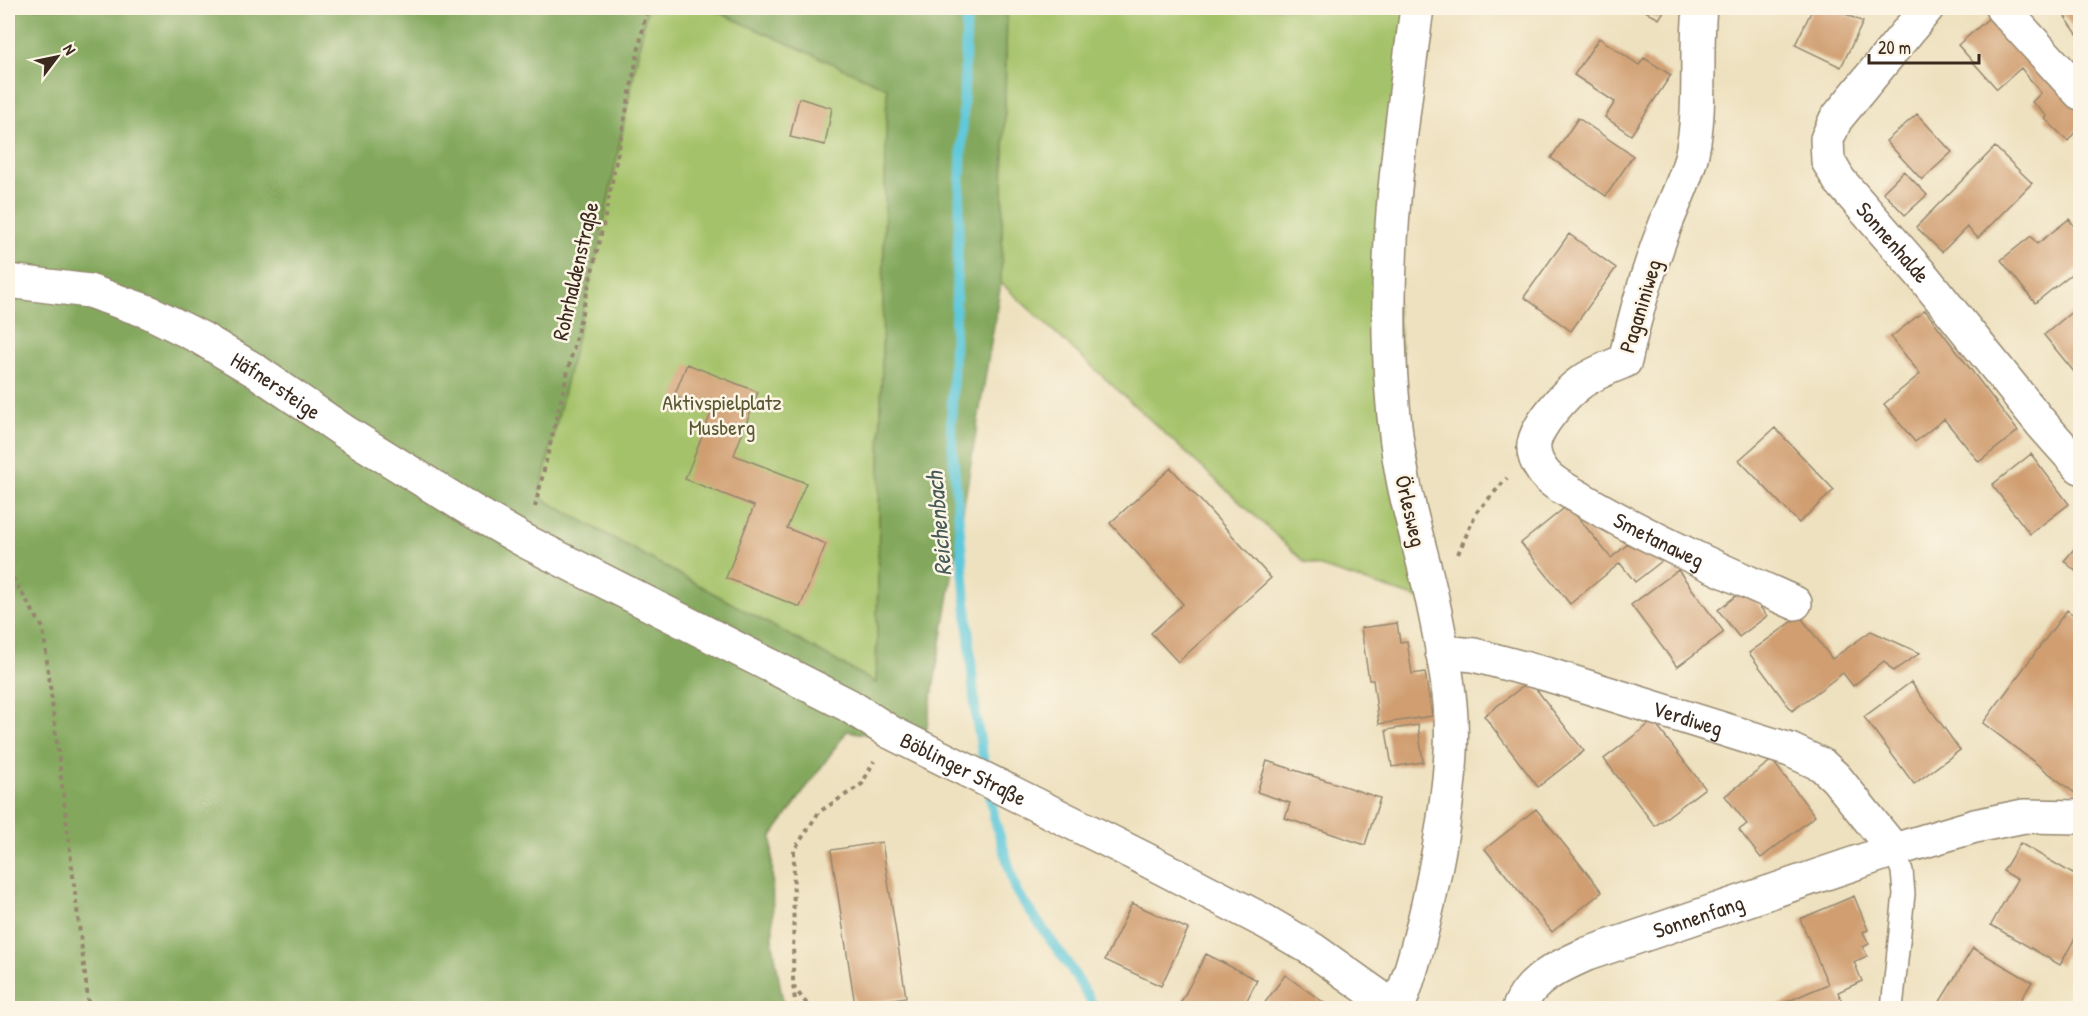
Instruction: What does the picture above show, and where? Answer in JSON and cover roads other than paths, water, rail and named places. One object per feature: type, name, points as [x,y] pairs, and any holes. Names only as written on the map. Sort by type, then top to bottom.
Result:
[{"type":"street","name":"Örlesweg","points":[[1397,1008],[1410,976],[1431,894],[1448,784],[1452,737],[1450,701],[1433,603],[1402,475],[1388,346],[1389,249],[1393,196],[1417,8]]},
{"type":"street","name":"Paganiniweg","points":[[1536,458],[1534,444],[1557,404],[1580,383],[1604,369],[1625,361],[1632,326],[1644,286],[1692,153],[1697,106],[1696,37],[1700,8]]},
{"type":"street","name":"Sonnenhalde","points":[[1927,8],[1836,119],[1827,139],[1828,161],[1839,180],[1922,274],[2041,423],[2080,467]]},
{"type":"street","points":[[2002,8],[2080,93]]},
{"type":"street","name":"Häfnersteige","points":[[8,281],[89,291],[149,312],[201,338],[355,438],[525,541]]},
{"type":"street","name":"Smetanaweg","points":[[1536,458],[1543,472],[1599,509],[1705,563],[1795,603]]},
{"type":"street","name":"Böblinger Straße","points":[[525,541],[848,705],[890,732],[1266,922],[1312,949],[1397,1008]]},
{"type":"street","name":"Verdiweg","points":[[1442,652],[1474,655],[1536,671],[1790,750],[1821,765],[1836,778],[1894,850]]},
{"type":"street","name":"Sonnenfang","points":[[1519,1008],[1536,982],[1558,967],[1587,954],[1894,850],[1983,824],[2024,816],[2080,817]]},
{"type":"lane","points":[[1892,1008],[1904,894],[1902,871],[1894,850]]},
{"type":"waterway","name":"Reichenbach","points":[[967,8],[951,429],[976,718],[986,773]]},
{"type":"waterway","name":"Reichenbach","points":[[989,788],[994,817],[1017,893],[1070,967],[1095,1008]]},
{"type":"park label","name":"Aktivspielplatz Musberg","points":[[722,414]]}]
